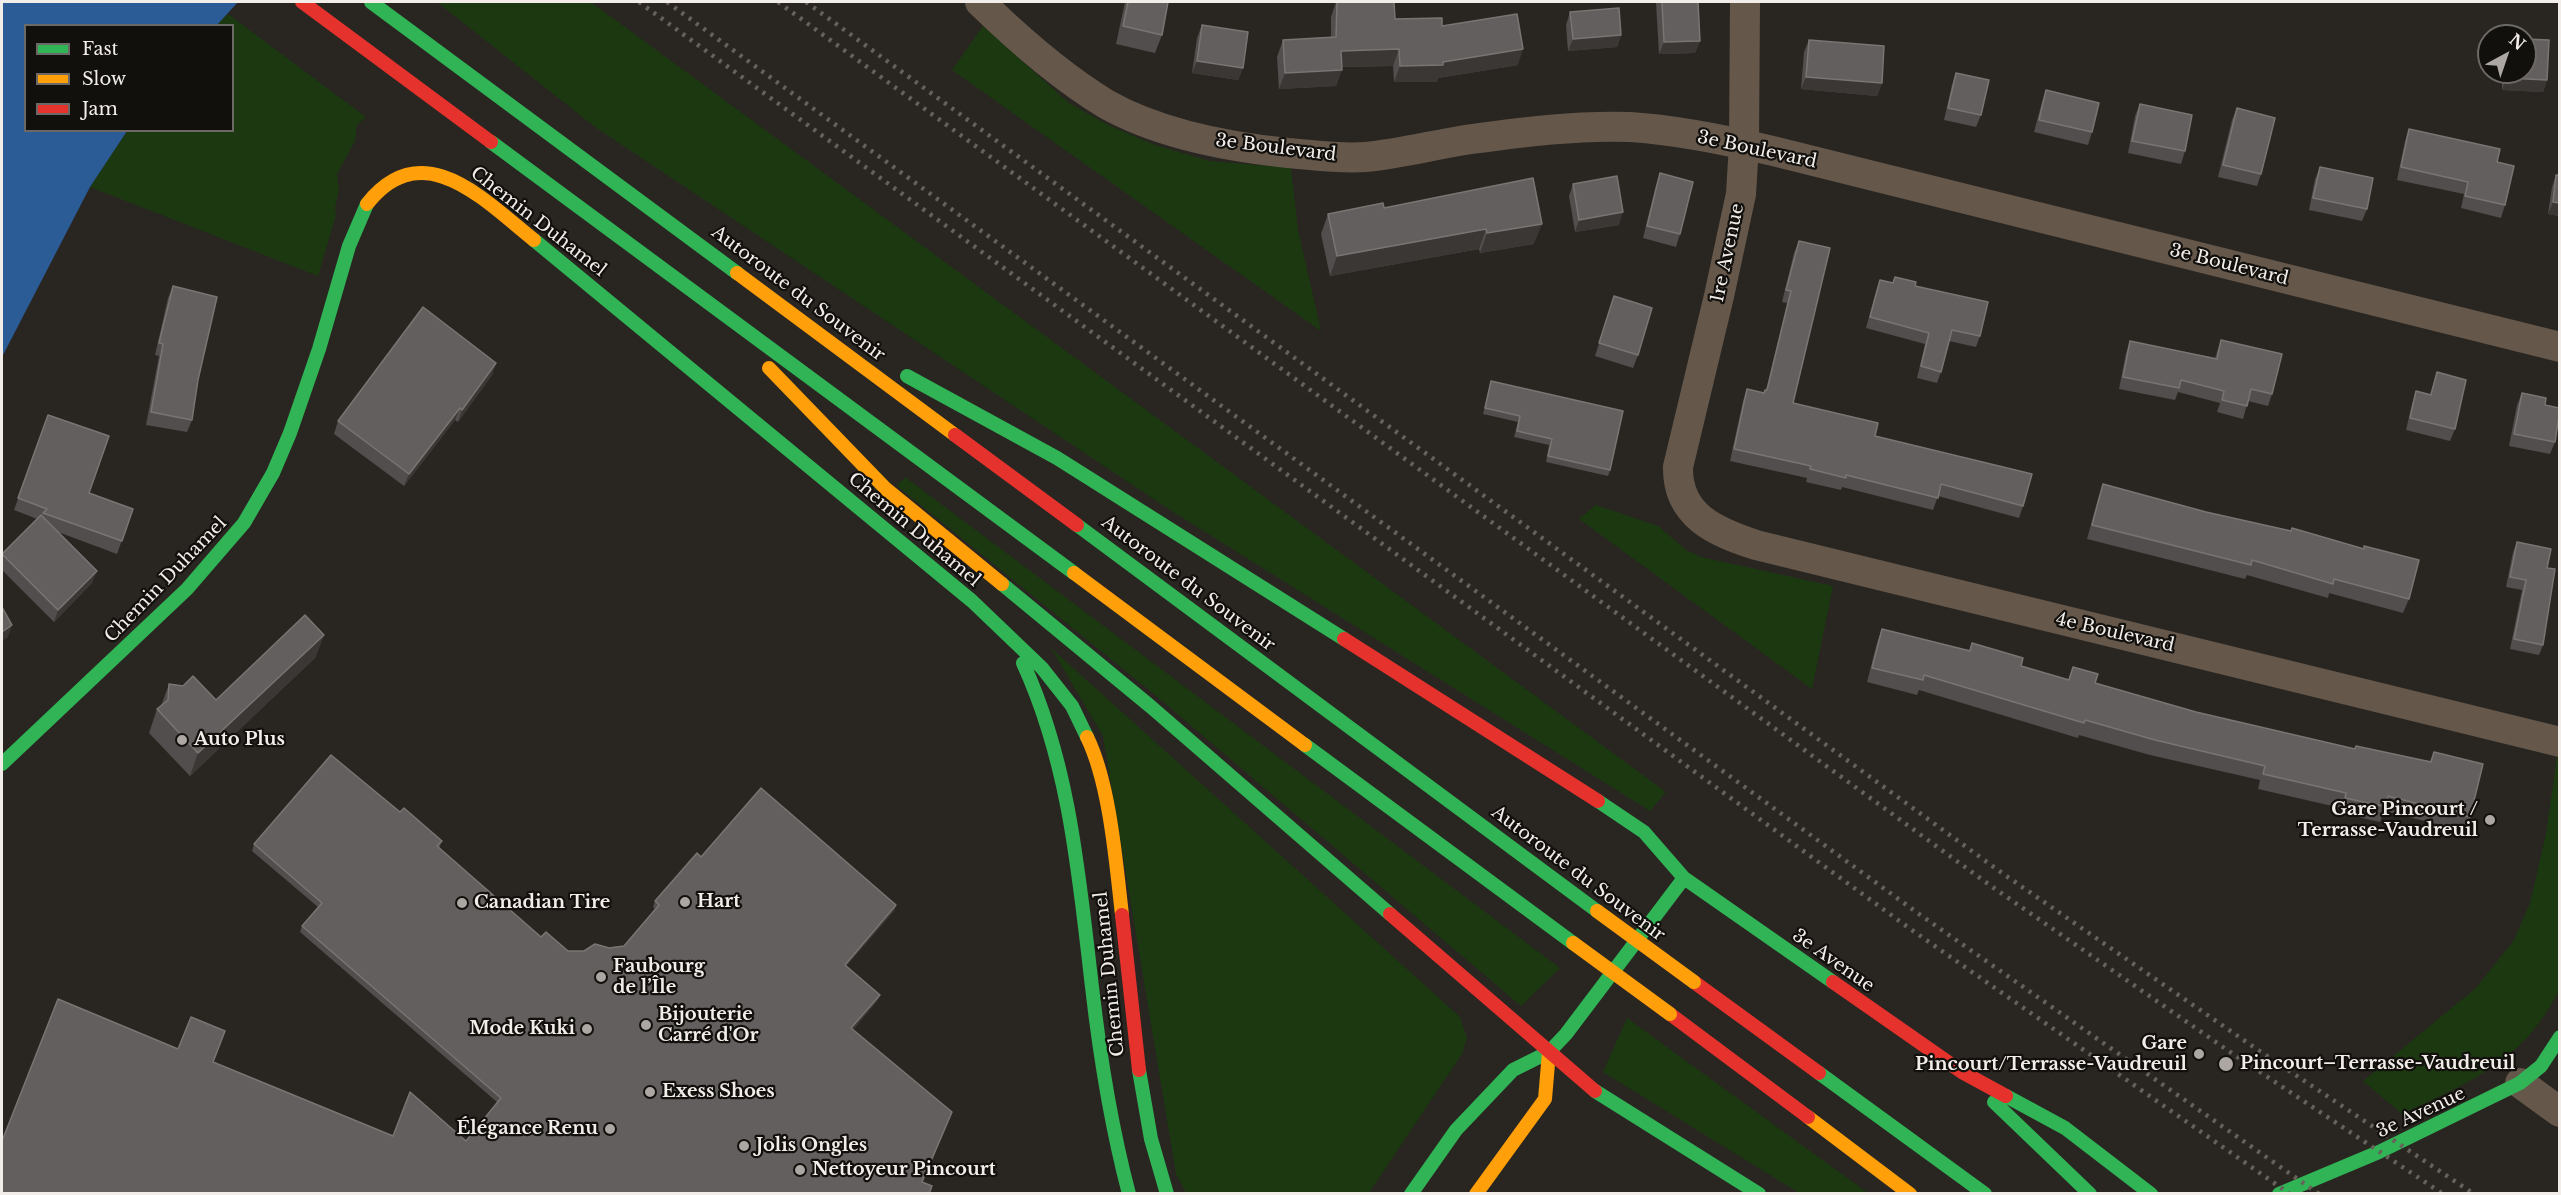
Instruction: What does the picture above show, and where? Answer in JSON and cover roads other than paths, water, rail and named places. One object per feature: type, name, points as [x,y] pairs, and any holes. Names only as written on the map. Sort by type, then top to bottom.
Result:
[{"type":"main road","points":[[302,2],[1910,1194]]},
{"type":"main road","name":"Autoroute du Souvenir","points":[[371,2],[1694,982],[1984,1194]]},
{"type":"main road","name":"Chemin Duhamel","points":[[2,764],[167,608],[214,560],[249,519],[264,492],[288,438],[356,230],[367,204],[389,182],[406,174],[437,173],[471,189],[923,560],[1041,668],[1072,706],[1092,747],[1099,772],[1116,862],[1138,1062],[1151,1139],[1167,1194]]},
{"type":"main road","points":[[701,297],[886,489],[1150,706],[1549,1052],[1605,1098],[1759,1194]]},
{"type":"main road","name":"3e Avenue","points":[[799,317],[1057,458],[1532,757],[1644,832],[1684,878],[1962,1072],[2065,1128],[2146,1190],[2165,1194]]},
{"type":"main road","name":"Chemin Duhamel","points":[[1007,635],[1038,695],[1058,756],[1073,839],[1103,1070],[1121,1167],[1129,1194]]},
{"type":"main road","points":[[1411,1194],[1456,1130],[1513,1070],[1549,1052],[1684,878]]},
{"type":"main road","name":"3e Avenue","points":[[2279,1194],[2475,1108],[2520,1083],[2541,1066],[2559,1037]]},
{"type":"main road","points":[[1476,1194],[1545,1099],[1549,1052]]},
{"type":"main road","name":"3e Avenue","points":[[1962,1072],[2090,1194]]},
{"type":"street","name":"1re Avenue","points":[[1684,498],[1678,485],[1678,467],[1741,194],[1744,144],[1745,2]]},
{"type":"street","name":"3e Boulevard","points":[[987,3],[1055,69],[1108,105],[1169,129],[1231,146],[1326,156],[1363,157],[1396,154],[1470,139],[1558,129],[1599,127],[1655,129],[1744,144],[2559,346]]},
{"type":"street","name":"4e Boulevard","points":[[1684,498],[1701,520],[1715,530],[1756,545],[2559,742]]},
{"type":"street","points":[[2520,1083],[2559,1112]]},
{"type":"water","points":[[2,2],[238,2],[218,24],[24,24],[24,132],[126,132],[90,187],[2,357]]},
{"type":"railway","points":[[639,2],[1909,928],[2290,1194]]},
{"type":"railway","points":[[667,2],[1919,914],[2319,1194]]},
{"type":"railway","points":[[778,2],[1991,886],[2233,1054],[2443,1194]]},
{"type":"railway","points":[[806,2],[2002,873],[2258,1050],[2474,1194]]},
{"type":"place","name":"Auto Plus","points":[[182,740]]},
{"type":"place","name":"Gare Pincourt / Terrasse-Vaudreuil","points":[[2490,820]]},
{"type":"place","name":"Hart","points":[[685,902]]},
{"type":"place","name":"Canadian Tire","points":[[462,903]]},
{"type":"place","name":"Faubourg de l’Île","points":[[601,977]]},
{"type":"place","name":"Bijouterie Carré d'Or","points":[[646,1025]]},
{"type":"place","name":"Mode Kuki","points":[[587,1029]]},
{"type":"place","name":"Gare Pincourt/Terrasse-Vaudreuil","points":[[2199,1054]]},
{"type":"place","name":"Pincourt–Terrasse-Vaudreuil","points":[[2226,1064]]},
{"type":"place","name":"Exess Shoes","points":[[650,1092]]},
{"type":"place","name":"Élégance Renu","points":[[610,1129]]},
{"type":"place","name":"Jolis Ongles","points":[[744,1146]]},
{"type":"place","name":"Nettoyeur Pincourt","points":[[800,1170]]}]
